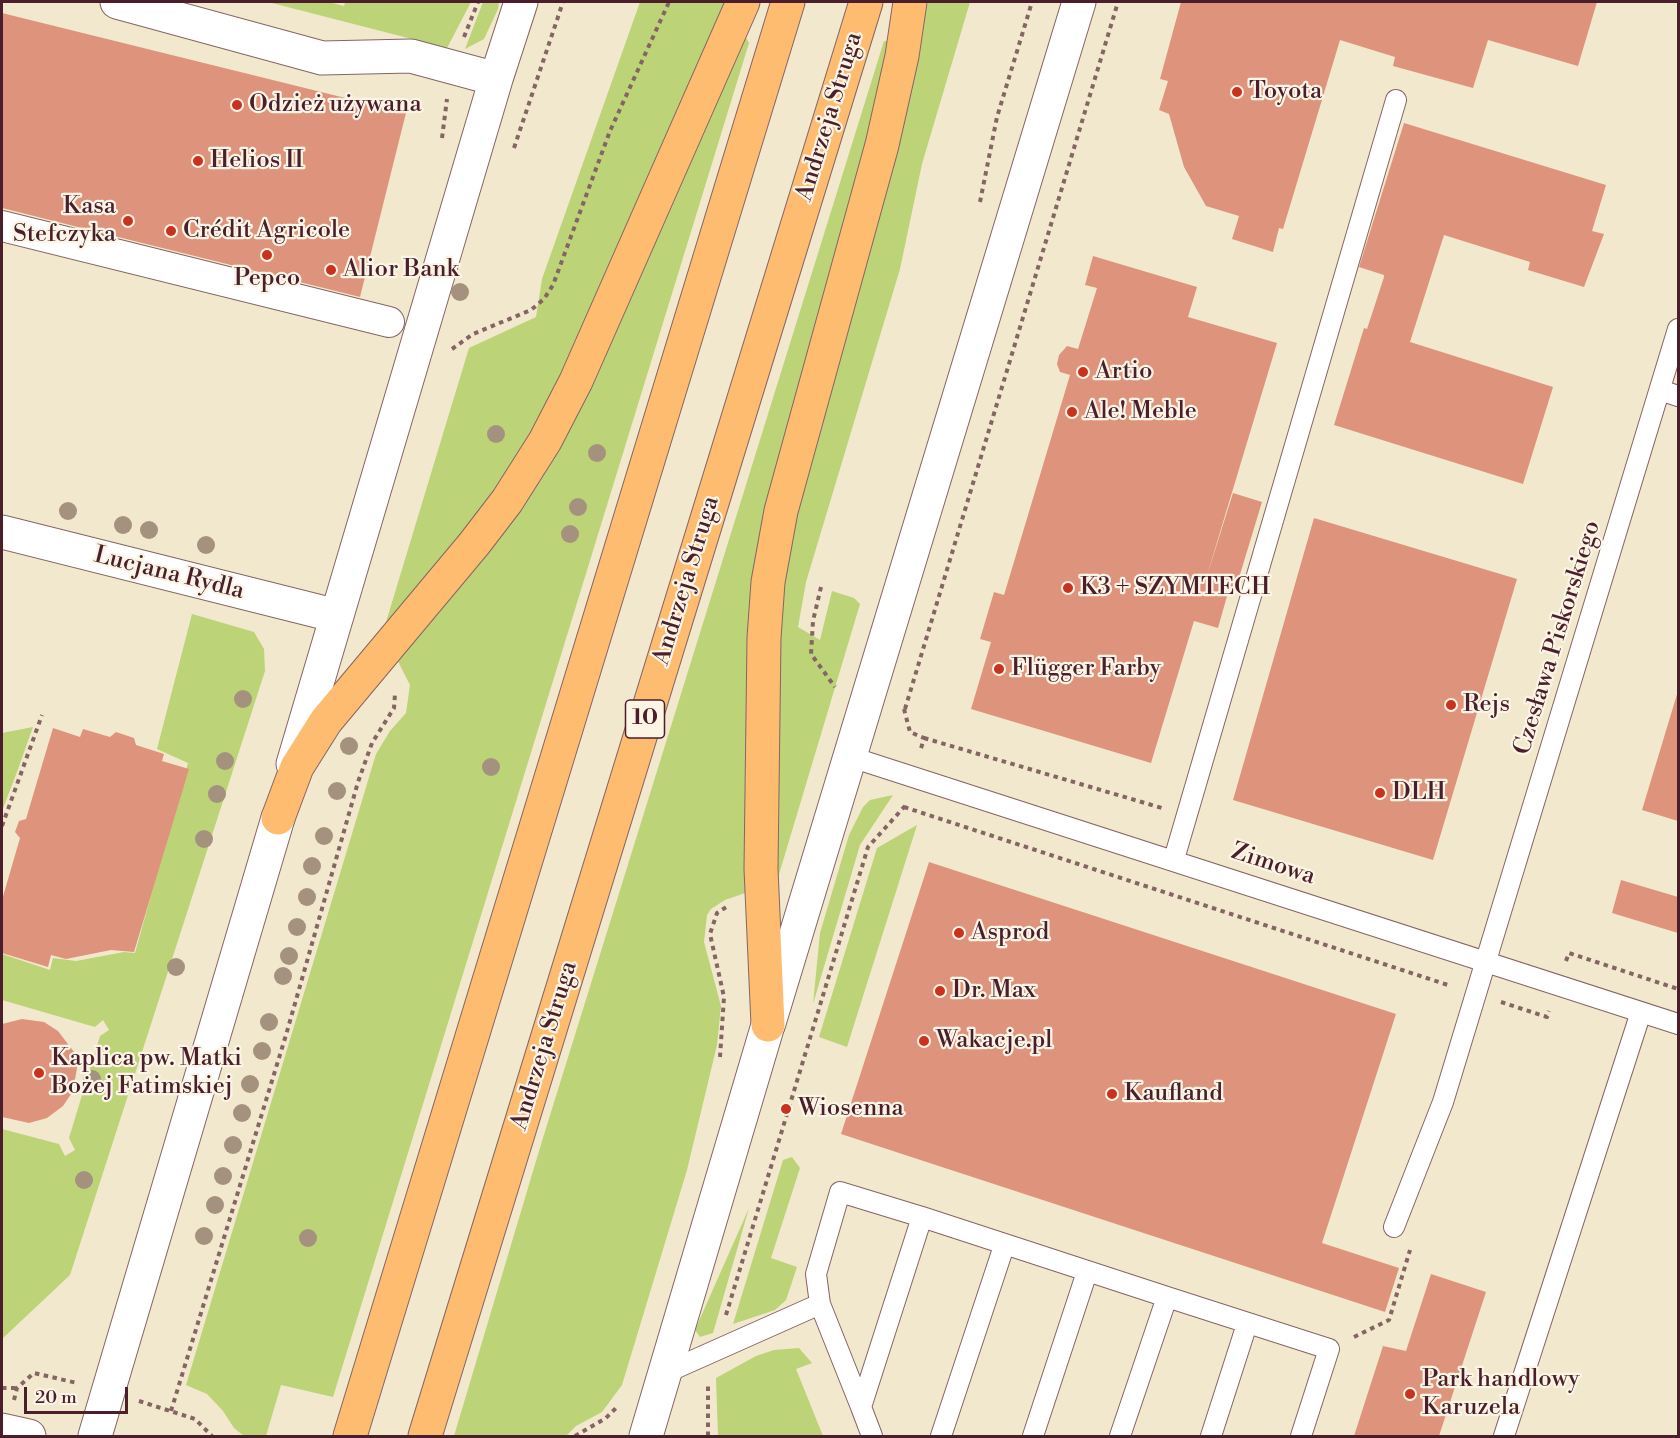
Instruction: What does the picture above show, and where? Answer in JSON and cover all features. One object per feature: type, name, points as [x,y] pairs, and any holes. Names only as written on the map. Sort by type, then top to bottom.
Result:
[{"type":"main road","points":[[278,818],[297,767],[320,730],[474,544],[507,501],[545,441],[576,381],[743,2]]},
{"type":"main road","points":[[350,1437],[788,2]]},
{"type":"main road","name":"Andrzeja Struga","points":[[425,1437],[866,2]]},
{"type":"main road","points":[[768,1025],[761,869],[764,638],[771,562],[781,511],[884,136],[910,2]]},
{"type":"street","points":[[117,2],[322,58],[411,56],[496,79]]},
{"type":"street","points":[[95,1437],[496,79],[521,2]]},
{"type":"street","points":[[646,1437],[768,1025],[1079,2]]},
{"type":"street","points":[[2,226],[389,322]]},
{"type":"street","name":"Lucjana Rydla","points":[[2,532],[337,616]]},
{"type":"street","points":[[2,1430],[30,1437]]},
{"type":"lane","points":[[1174,859],[1396,100]]},
{"type":"lane","name":"Czesława Piskorskiego","points":[[1394,1227],[1443,1102],[1669,393],[1678,329]]},
{"type":"lane","name":"Zimowa","points":[[851,757],[1174,859],[1678,1024]]},
{"type":"lane","points":[[1509,1435],[1641,1012]]},
{"type":"lane","points":[[872,1437],[820,1304],[816,1274],[840,1192],[1329,1349],[1301,1437]]},
{"type":"lane","points":[[861,1407],[922,1217]]},
{"type":"lane","points":[[941,1437],[1004,1246]]},
{"type":"lane","points":[[1033,1437],[1087,1272]]},
{"type":"lane","points":[[1120,1437],[1167,1298]]},
{"type":"lane","points":[[665,1373],[820,1304]]},
{"type":"lane","points":[[1211,1437],[1247,1324]]},
{"type":"path","points":[[1118,2],[905,709],[906,724],[910,732],[924,738],[1186,815]]},
{"type":"path","points":[[821,587],[813,621],[811,654],[835,687]]},
{"type":"path","points":[[896,706],[905,709]]},
{"type":"path","points":[[2,826],[42,715]]},
{"type":"path","points":[[918,756],[924,738]]},
{"type":"path","points":[[708,1437],[708,1378],[868,847],[904,807],[907,800]]},
{"type":"path","points":[[720,1062],[724,997],[710,934],[717,913],[733,904]]},
{"type":"path","points":[[1329,1349],[1389,1320],[1413,1241],[1394,1227]]},
{"type":"path","points":[[2,1388],[17,1388],[34,1373],[64,1379]]},
{"type":"path","points":[[137,1401],[195,1419],[212,1437]]},
{"type":"path","points":[[575,1437],[606,1418],[622,1401]]},
{"type":"green space","points":[[268,2],[329,2],[344,6],[345,2],[471,2],[447,48]]},
{"type":"green space","points":[[483,2],[499,2],[498,9],[484,39],[465,49]]},
{"type":"green space","points":[[640,2],[741,2],[745,36],[749,43],[333,1397],[281,1385],[266,1436],[244,1436],[234,1428],[223,1411],[207,1394],[186,1385],[376,754],[390,731],[406,713],[410,685],[383,632],[469,348],[536,317],[542,279]]},
{"type":"green space","points":[[928,2],[970,2],[922,164],[900,269],[806,582],[798,627],[820,640],[832,591],[854,598],[860,604],[777,881],[777,645],[782,577],[793,518],[902,112]]},
{"type":"green space","points":[[884,41],[888,41],[890,52],[778,472],[748,892],[725,900],[711,909],[707,915],[704,942],[721,1006],[717,1045],[687,1170],[622,1385],[602,1412],[576,1426],[566,1436],[454,1436],[542,1141]]},
{"type":"green space","points":[[192,614],[254,632],[264,649],[265,671],[70,1275],[2,1339],[2,1129],[59,1144],[65,1156],[75,1150],[69,1138],[100,1036],[109,1030],[103,1020],[95,1027],[2,1000],[2,954],[50,970],[53,958],[76,961],[124,952],[135,953],[188,763],[157,749]]},
{"type":"green space","points":[[33,727],[17,772],[2,811],[2,733]]},
{"type":"green space","points":[[893,795],[860,845],[813,1004],[820,933],[849,835],[863,807],[870,800]]},
{"type":"green space","points":[[917,825],[847,1047],[819,1037],[877,848]]},
{"type":"green space","points":[[792,1157],[800,1168],[771,1258],[797,1267],[786,1300],[775,1310],[733,1324],[783,1160]]},
{"type":"green space","points":[[749,1208],[713,1333],[700,1337],[695,1330]]},
{"type":"green space","points":[[799,1348],[812,1363],[796,1369],[823,1436],[718,1436],[716,1378],[756,1356],[774,1350]]},
{"type":"building","points":[[1181,2],[1597,2],[1578,66],[1488,40],[1473,88],[1393,66],[1395,57],[1340,40],[1283,229],[1279,228],[1273,252],[1232,239],[1239,216],[1206,206],[1184,167],[1169,114],[1159,110],[1168,81],[1160,79]]},
{"type":"building","name":"Helios II","points":[[2,13],[406,113],[360,297],[110,235],[109,242],[81,236],[82,228],[2,208]]},
{"type":"building","points":[[1404,123],[1606,185],[1592,231],[1604,234],[1584,287],[1528,270],[1530,262],[1444,235],[1410,342],[1553,387],[1523,484],[1334,425],[1364,328],[1367,329],[1384,277],[1384,275],[1359,267]]},
{"type":"building","points":[[1093,256],[1197,287],[1188,317],[1277,343],[1205,582],[1233,493],[1262,502],[1235,591],[1229,589],[1218,628],[1194,621],[1151,763],[971,709],[991,642],[980,639],[994,592],[1004,595],[1070,375],[1060,372],[1057,364],[1059,355],[1067,346],[1078,349],[1097,288],[1085,285]]},
{"type":"building","points":[[1314,518],[1517,579],[1433,860],[1233,800]]},
{"type":"building","points":[[1678,691],[1678,821],[1642,810]]},
{"type":"building","points":[[53,728],[80,737],[83,729],[110,737],[116,732],[134,738],[136,745],[164,754],[162,761],[189,769],[134,952],[111,950],[66,959],[51,955],[48,967],[2,953],[2,900],[20,838],[15,832],[19,821],[26,819]]},
{"type":"building","name":"Kaufland","points":[[929,862],[1396,1014],[1322,1243],[1399,1268],[1385,1312],[841,1134]]},
{"type":"building","points":[[1621,880],[1678,897],[1678,933],[1612,913]]},
{"type":"building","name":"Kaplica pw. Matki Bożej Fatimskiej","points":[[22,1019],[44,1022],[58,1031],[74,1052],[77,1068],[73,1091],[63,1106],[47,1118],[29,1123],[2,1117],[2,1024]]},
{"type":"building","name":"Park handlowy Karuzela","points":[[1431,1274],[1486,1292],[1439,1436],[1354,1436],[1383,1346],[1406,1351]]},
{"type":"place","name":"Toyota","points":[[1237,92]]},
{"type":"place","name":"Odzież używana","points":[[237,105]]},
{"type":"place","name":"Helios II","points":[[198,161]]},
{"type":"place","name":"Kasa Stefczyka","points":[[128,221]]},
{"type":"place","name":"Crédit Agricole","points":[[171,231]]},
{"type":"place","name":"Pepco","points":[[267,255]]},
{"type":"place","name":"Alior Bank","points":[[331,270]]},
{"type":"place","name":"Artio","points":[[1083,372]]},
{"type":"place","name":"Ale! Meble","points":[[1072,412]]},
{"type":"place","name":"K3 + SZYMTECH","points":[[1068,588]]},
{"type":"place","name":"Flügger Farby","points":[[999,669]]},
{"type":"place","name":"Rejs","points":[[1451,705]]},
{"type":"place","name":"DLH","points":[[1380,793]]},
{"type":"place","name":"Asprod","points":[[959,933]]},
{"type":"place","name":"Dr. Max","points":[[940,991]]},
{"type":"place","name":"Wakacje.pl","points":[[924,1041]]},
{"type":"place","name":"Kaplica pw. Matki Bożej Fatimskiej","points":[[39,1073]]},
{"type":"place","name":"Kaufland","points":[[1112,1094]]},
{"type":"place","name":"Wiosenna","points":[[786,1109]]},
{"type":"place","name":"Park handlowy Karuzela","points":[[1410,1394]]}]
